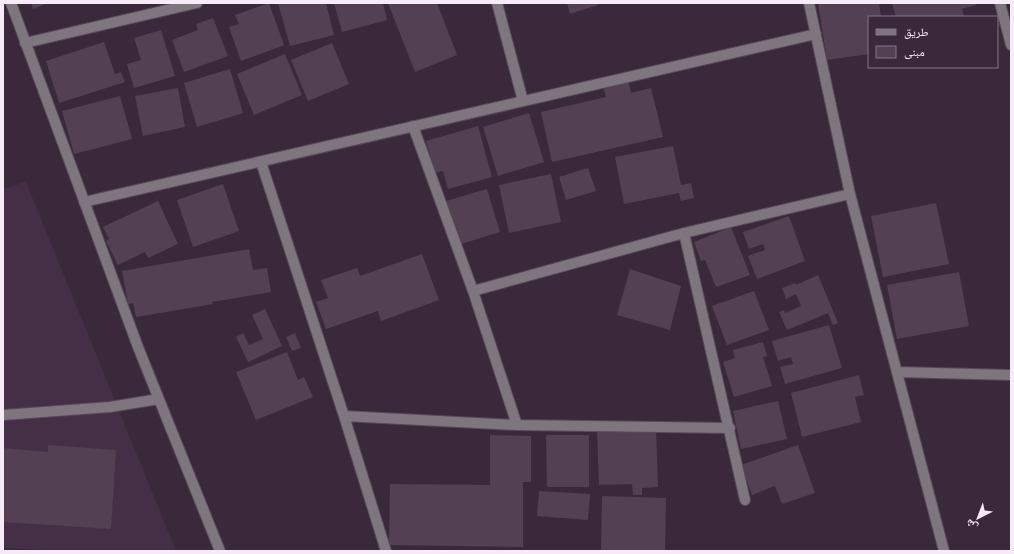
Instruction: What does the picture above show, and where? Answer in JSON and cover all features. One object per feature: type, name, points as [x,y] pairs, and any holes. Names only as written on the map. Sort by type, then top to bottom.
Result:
[{"type":"street","points":[[11,3],[138,347],[220,551]]},
{"type":"street","points":[[25,43],[185,4],[197,3]]},
{"type":"street","points":[[497,3],[523,101]]},
{"type":"street","points":[[809,3],[850,194],[944,551]]},
{"type":"street","points":[[1000,3],[1011,45]]},
{"type":"street","points":[[84,202],[816,34]]},
{"type":"street","points":[[413,126],[473,291],[517,425]]},
{"type":"street","points":[[261,162],[344,416],[386,551]]},
{"type":"street","points":[[473,291],[684,233],[850,194]]},
{"type":"street","points":[[684,233],[730,428],[745,500]]},
{"type":"street","points":[[898,372],[1011,375]]},
{"type":"street","points":[[3,415],[110,407],[159,400]]},
{"type":"street","points":[[344,416],[517,425],[730,428]]},
{"type":"shaded area","points":[[26,182],[176,551],[67,551],[3,548],[3,189]]},
{"type":"building","points":[[31,3],[48,3],[33,9]]},
{"type":"building","points":[[269,3],[284,45],[241,61],[229,27],[239,24],[235,15]]},
{"type":"building","points":[[278,3],[326,3],[334,35],[290,46]]},
{"type":"building","points":[[334,3],[383,3],[387,20],[342,32]]},
{"type":"building","points":[[388,3],[437,3],[457,55],[415,72]]},
{"type":"building","points":[[567,3],[597,3],[598,5],[570,14]]},
{"type":"building","points":[[818,3],[879,3],[881,16],[868,16],[868,54],[827,60]]},
{"type":"building","points":[[892,3],[976,3],[976,5],[962,9],[964,16],[896,16]]},
{"type":"building","points":[[213,18],[228,56],[184,72],[172,40],[198,30],[196,24]]},
{"type":"building","points":[[161,30],[175,76],[134,88],[127,64],[141,60],[134,38]]},
{"type":"building","points":[[104,42],[115,74],[121,72],[125,82],[59,103],[46,61]]},
{"type":"building","points":[[332,43],[349,84],[308,101],[291,60]]},
{"type":"building","points":[[285,54],[302,95],[254,115],[237,74]]},
{"type":"building","points":[[230,69],[243,113],[197,127],[184,83]]},
{"type":"building","points":[[628,80],[631,93],[651,88],[663,137],[552,162],[541,112],[606,97],[603,86]]},
{"type":"building","points":[[178,88],[185,127],[143,136],[135,96]]},
{"type":"building","points":[[120,96],[132,139],[74,154],[62,111]]},
{"type":"building","points":[[529,113],[544,162],[498,176],[483,127]]},
{"type":"building","points":[[478,126],[492,177],[448,189],[443,171],[435,173],[426,141]]},
{"type":"building","points":[[673,146],[681,185],[691,183],[694,198],[681,201],[679,193],[624,204],[615,157]]},
{"type":"building","points":[[588,168],[596,191],[566,200],[559,177]]},
{"type":"building","points":[[551,174],[561,222],[509,233],[499,185]]},
{"type":"building","points":[[223,184],[239,231],[193,247],[177,200]]},
{"type":"building","points":[[487,189],[500,232],[458,245],[443,202]]},
{"type":"building","points":[[158,201],[178,244],[148,258],[145,252],[118,265],[106,241],[109,239],[103,227]]},
{"type":"building","points":[[936,203],[949,264],[883,277],[871,216]]},
{"type":"building","points":[[789,216],[805,261],[757,279],[748,256],[765,250],[763,244],[749,249],[743,232]]},
{"type":"building","points":[[731,227],[750,275],[716,287],[705,260],[701,261],[694,242]]},
{"type":"building","points":[[249,249],[253,270],[267,268],[271,292],[212,302],[213,304],[136,317],[133,303],[128,304],[122,271]]},
{"type":"building","points":[[422,254],[439,300],[381,321],[378,311],[326,329],[316,302],[328,298],[321,280],[357,268],[360,276]]},
{"type":"building","points":[[630,269],[681,286],[670,330],[617,315]]},
{"type":"building","points":[[959,272],[969,326],[897,339],[887,285]]},
{"type":"building","points":[[818,275],[838,323],[833,325],[828,313],[787,330],[779,312],[784,310],[785,313],[801,306],[796,294],[786,299],[782,288],[795,283],[796,285]]},
{"type":"building","points":[[754,291],[769,330],[727,345],[712,306]]},
{"type":"building","points":[[265,309],[282,346],[248,362],[236,337],[243,333],[249,345],[263,339],[252,315]]},
{"type":"building","points":[[829,325],[842,368],[785,384],[780,367],[793,364],[791,357],[778,361],[772,341]]},
{"type":"building","points":[[295,333],[301,348],[292,351],[286,337]]},
{"type":"building","points":[[763,342],[767,356],[763,357],[772,386],[734,397],[723,362],[735,358],[733,350]]},
{"type":"building","points":[[287,352],[298,380],[304,377],[313,397],[256,420],[236,372]]},
{"type":"building","points":[[859,375],[864,395],[855,397],[861,422],[802,437],[791,393]]},
{"type":"building","points":[[778,401],[787,439],[741,449],[733,411]]},
{"type":"building","points":[[656,429],[658,487],[642,488],[642,495],[633,495],[632,484],[599,485],[597,431]]},
{"type":"building","points":[[490,435],[531,436],[531,482],[523,482],[523,547],[389,545],[390,484],[490,485]]},
{"type":"building","points":[[546,435],[589,435],[589,487],[547,487]]},
{"type":"building","points":[[48,445],[116,450],[111,529],[3,522],[3,448],[48,452]]},
{"type":"building","points":[[798,445],[815,493],[782,504],[775,486],[752,495],[741,465]]},
{"type":"building","points":[[539,491],[590,494],[588,520],[537,516]]},
{"type":"building","points":[[602,496],[666,498],[665,551],[601,551]]}]
